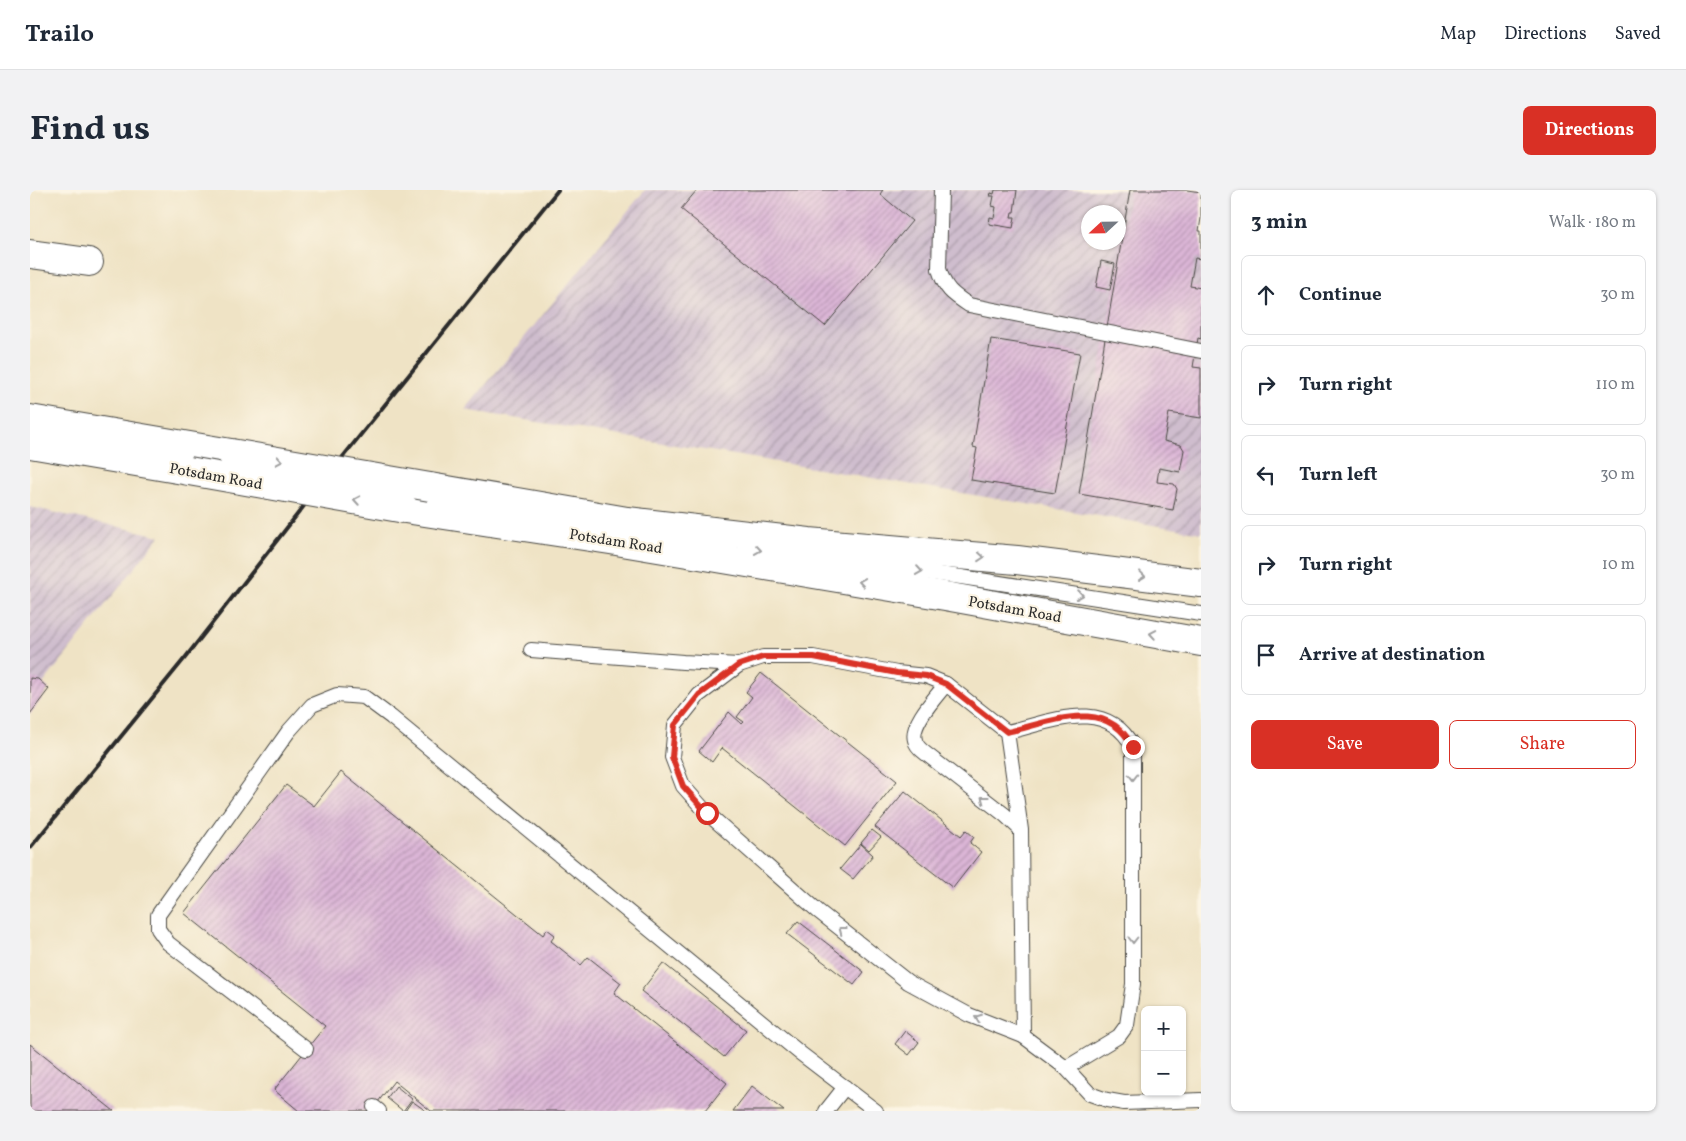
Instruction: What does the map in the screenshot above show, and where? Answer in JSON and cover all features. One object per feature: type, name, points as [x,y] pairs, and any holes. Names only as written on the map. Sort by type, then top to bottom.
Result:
[{"type":"main road","points":[[30,254],[89,262]]},
{"type":"main road","name":"Potsdam Road","points":[[30,419],[231,453],[416,498],[610,540],[945,596],[1201,642]]},
{"type":"main road","name":"Potsdam Road","points":[[30,444],[416,498],[809,542],[1017,560],[1201,583]]},
{"type":"lane","points":[[941,190],[940,269],[943,281],[950,292],[969,305],[1201,351]]},
{"type":"lane","points":[[30,432],[194,467]]},
{"type":"lane","points":[[416,498],[610,530],[961,577],[1201,614]]},
{"type":"lane","points":[[531,650],[739,665]]},
{"type":"lane","points":[[1023,1036],[1021,830],[1007,732],[946,684],[926,676],[897,673],[814,657],[763,657],[739,665],[699,695],[675,725],[672,757],[683,786],[707,813],[818,911],[908,982],[969,1015],[1023,1036],[1066,1068],[1090,1094],[1124,1103],[1201,1100]]},
{"type":"lane","points":[[946,684],[918,721],[914,732],[918,747],[1005,815],[1021,830]]},
{"type":"lane","points":[[306,1049],[168,943],[158,929],[158,915],[288,732],[312,705],[337,695],[364,697],[391,717],[800,1053],[876,1111]]},
{"type":"lane","points":[[1007,732],[1073,716],[1097,716],[1119,727],[1127,735],[1133,747],[1133,984],[1127,1025],[1119,1036],[1066,1068]]},
{"type":"lane","points":[[826,1111],[845,1087]]},
{"type":"shaded area","points":[[645,190],[1201,190],[1201,533],[465,410]]},
{"type":"shaded area","points":[[30,507],[160,536],[30,700]]},
{"type":"building","points":[[697,190],[883,190],[880,194],[912,221],[825,326],[681,209]]},
{"type":"building","points":[[995,190],[1017,190],[1014,212],[1012,212],[1011,217],[1015,217],[1013,228],[989,224],[990,217],[994,218],[996,207],[992,206],[994,196],[990,196],[991,193],[994,194]]},
{"type":"building","points":[[1130,190],[1187,190],[1201,192],[1199,231],[1201,231],[1201,259],[1195,258],[1190,286],[1201,288],[1201,339],[1198,338],[1193,367],[1201,368],[1201,418],[1169,413],[1164,441],[1181,445],[1184,450],[1180,472],[1159,468],[1157,482],[1174,484],[1177,489],[1173,510],[1079,494],[1120,250],[1126,250],[1126,214]]},
{"type":"building","points":[[1101,261],[1115,264],[1110,290],[1096,287]]},
{"type":"building","points":[[991,339],[1080,353],[1055,493],[971,480],[977,448],[973,447]]},
{"type":"building","points":[[761,673],[897,781],[845,846],[722,748],[712,762],[699,751],[729,712],[742,724],[744,722],[737,717],[752,697],[746,692]]},
{"type":"building","points":[[30,678],[38,679],[49,689],[30,714]]},
{"type":"building","points":[[341,772],[543,935],[547,929],[555,935],[551,941],[581,965],[588,957],[621,983],[614,993],[727,1083],[705,1111],[431,1111],[394,1081],[371,1111],[299,1111],[274,1090],[325,1026],[184,913],[286,785],[314,806]]},
{"type":"building","points":[[905,791],[961,836],[966,830],[974,837],[970,843],[981,852],[953,888],[875,827]]},
{"type":"building","points":[[872,830],[881,837],[869,850],[861,843]]},
{"type":"building","points":[[861,844],[873,855],[853,879],[840,869]]},
{"type":"building","points":[[798,921],[864,972],[854,985],[787,934]]},
{"type":"building","points":[[663,963],[746,1030],[724,1057],[641,991]]},
{"type":"building","points":[[905,1031],[919,1042],[909,1055],[895,1044]]},
{"type":"building","points":[[30,1044],[114,1111],[30,1111]]},
{"type":"building","points":[[396,1086],[412,1099],[403,1111],[387,1098]]},
{"type":"building","points":[[752,1086],[784,1111],[733,1111]]},
{"type":"building","points":[[412,1101],[426,1111],[405,1111]]},
{"type":"railway","points":[[30,848],[185,658],[325,479],[558,190]]},
{"type":"route","points":[[707,813],[683,786],[672,757],[675,725],[699,695],[739,665],[763,657],[814,657],[897,673],[926,676],[946,684],[1007,732],[1073,716],[1097,716],[1119,727],[1127,735],[1133,747]]}]
